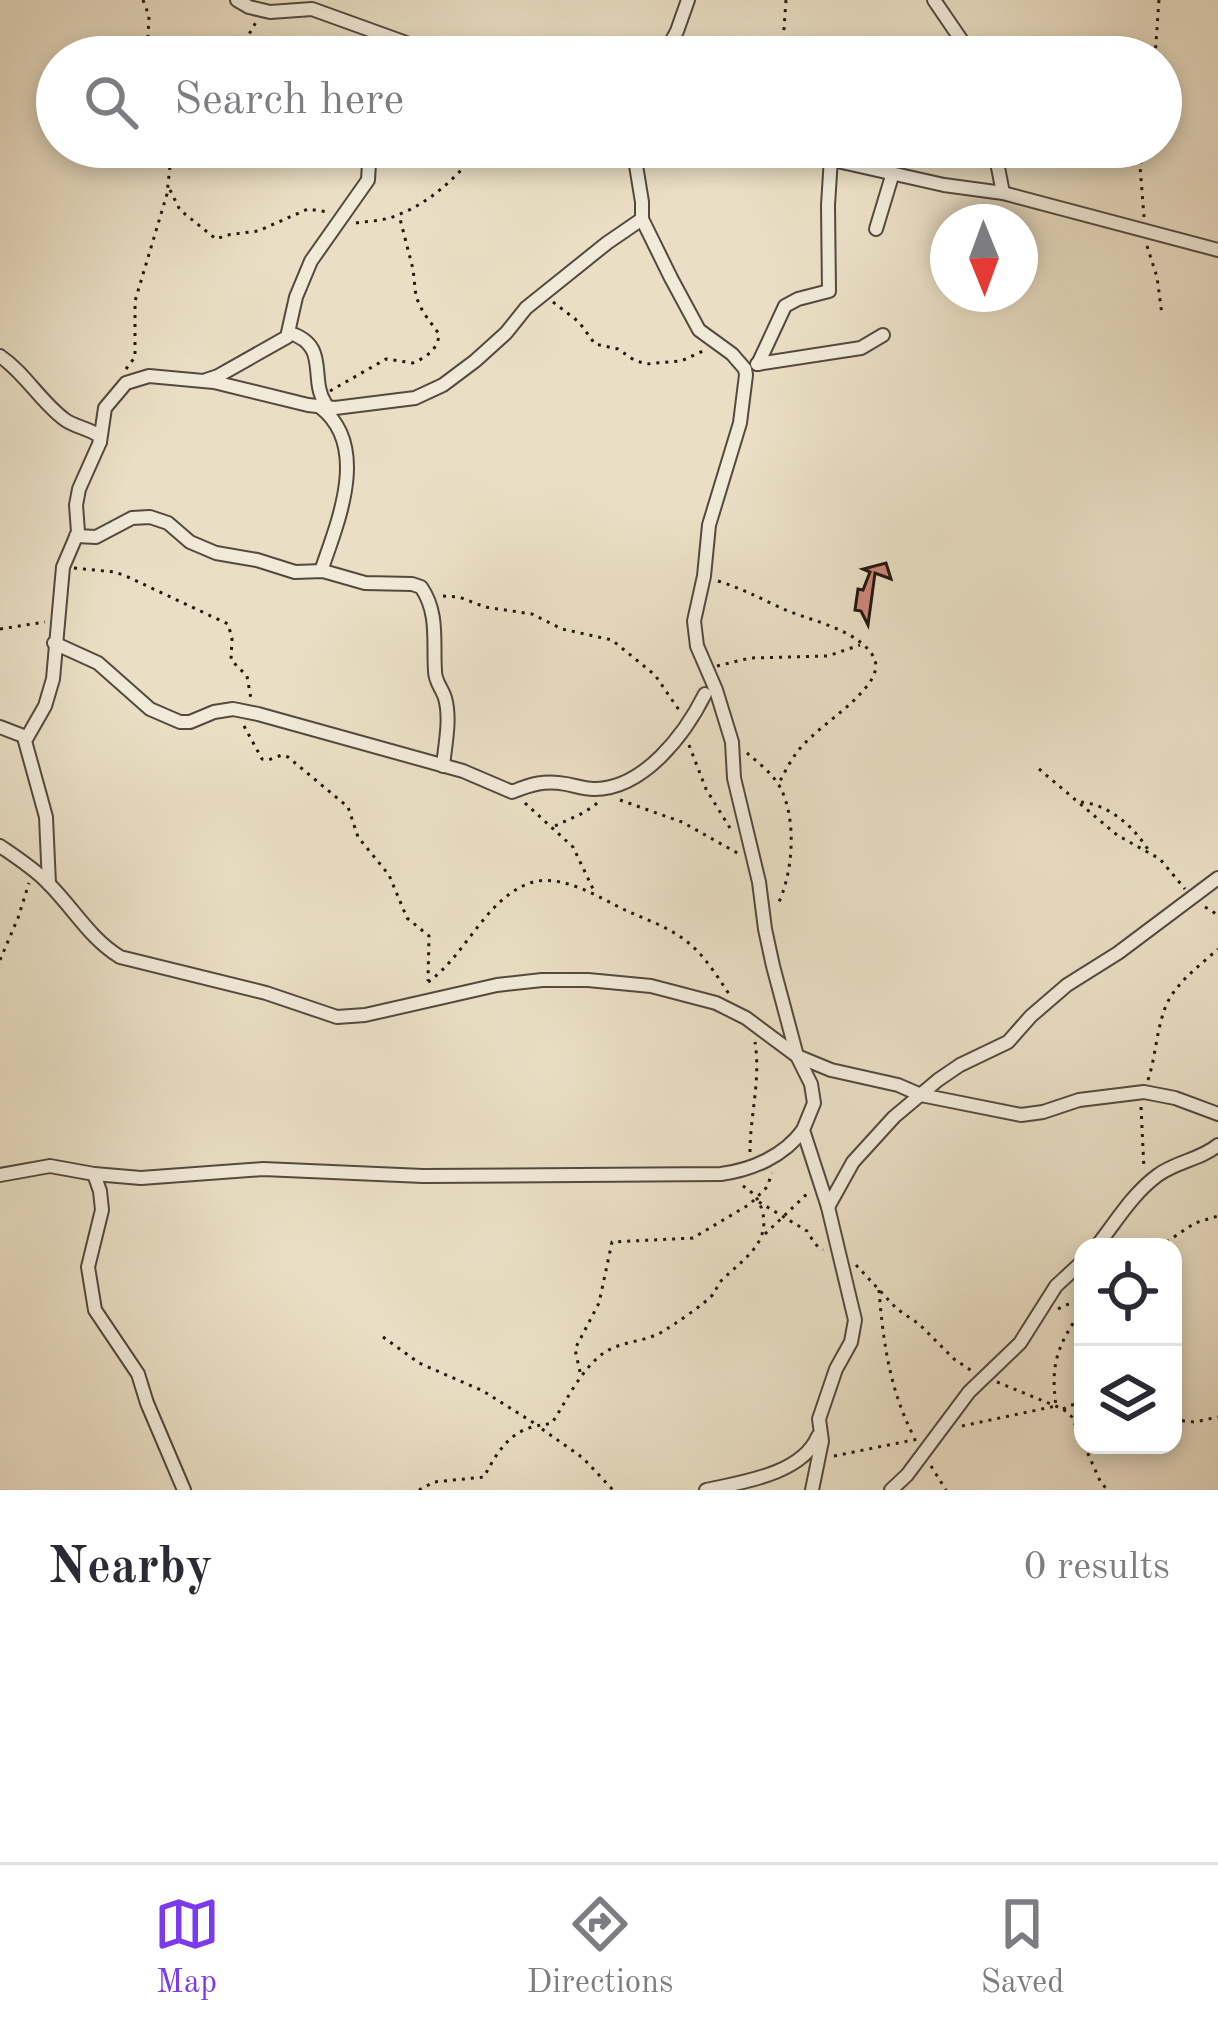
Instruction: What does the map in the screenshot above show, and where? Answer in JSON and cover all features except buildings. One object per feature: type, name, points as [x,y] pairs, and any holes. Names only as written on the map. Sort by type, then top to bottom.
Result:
[{"type":"street","points":[[237,0],[259,10],[312,9],[383,36]]},
{"type":"street","points":[[674,36],[688,0]]},
{"type":"street","points":[[934,0],[959,36]]},
{"type":"street","points":[[201,381],[277,345],[290,333],[296,297],[310,261],[368,180],[369,168]]},
{"type":"street","points":[[636,168],[642,219],[692,320],[711,340],[752,366],[861,348],[883,334]]},
{"type":"street","points":[[0,1175],[50,1166],[162,1178],[263,1168],[423,1176],[721,1174],[767,1161],[798,1138],[814,1103],[811,1084],[796,1056],[734,778],[732,742],[697,646],[694,621],[709,525],[752,366],[785,305],[829,292],[830,168]]},
{"type":"street","points":[[871,168],[1004,193],[1218,250]]},
{"type":"street","points":[[999,168],[1004,193]]},
{"type":"street","points":[[876,229],[892,176],[887,172]]},
{"type":"street","points":[[49,884],[46,817],[26,737],[50,691],[63,567],[76,536],[79,488],[100,442],[105,408],[118,390],[130,380],[149,376],[252,389],[341,408],[415,398],[475,361],[526,308],[642,219]]},
{"type":"street","points":[[290,333],[303,337],[316,357],[320,401],[342,437],[346,492],[321,571]]},
{"type":"street","points":[[0,356],[65,420],[94,431],[100,442]]},
{"type":"street","points":[[76,536],[96,537],[132,518],[150,517],[169,523],[208,551],[296,572],[321,571],[365,583],[421,586],[436,634],[435,677],[446,702],[442,766]]},
{"type":"street","points":[[54,643],[98,663],[145,706],[180,722],[233,709],[252,712],[478,776],[512,792],[545,782],[599,789],[616,785],[649,767],[685,730],[705,694]]},
{"type":"street","points":[[0,727],[26,737]]},
{"type":"street","points":[[0,846],[49,884],[91,935],[121,956],[328,1015],[365,1015],[497,985],[542,980],[651,986],[716,1003],[796,1056],[848,1076],[898,1085],[921,1095],[1021,1114],[1144,1092],[1218,1114]]},
{"type":"street","points":[[828,1207],[853,1162],[894,1117],[960,1065],[1009,1042],[1067,986],[1218,878]]},
{"type":"street","points":[[798,1462],[818,1439],[819,1419],[851,1342],[854,1320],[830,1249],[828,1207],[803,1130]]},
{"type":"street","points":[[1103,1238],[1142,1189],[1169,1168],[1218,1145]]},
{"type":"street","points":[[94,1174],[102,1210],[88,1261],[92,1303],[139,1374],[147,1403],[188,1488]]},
{"type":"street","points":[[891,1490],[984,1376],[1020,1342],[1056,1286],[1074,1270]]},
{"type":"street","points":[[812,1490],[822,1441],[819,1419]]},
{"type":"street","points":[[706,1490],[820,1458]]},
{"type":"path","points":[[143,0],[149,16],[148,36]]},
{"type":"path","points":[[783,36],[786,0]]},
{"type":"path","points":[[1156,36],[1159,0]]},
{"type":"path","points":[[247,36],[262,14],[259,10]]},
{"type":"path","points":[[121,374],[134,361],[135,301],[167,194],[169,168]]},
{"type":"path","points":[[336,226],[399,215],[463,168]]},
{"type":"path","points":[[1141,168],[1139,228],[1157,277],[1162,315]]},
{"type":"path","points":[[167,184],[180,210],[216,239],[258,231],[308,209],[333,214],[348,211]]},
{"type":"path","points":[[320,401],[386,359],[413,363],[437,345],[439,334],[416,297],[399,215]]},
{"type":"path","points":[[544,295],[579,322],[595,344],[618,349],[640,362],[681,361],[703,351],[711,340]]},
{"type":"path","points":[[63,567],[115,572],[227,624],[231,660],[247,676],[252,712]]},
{"type":"path","points":[[704,576],[833,627],[862,644],[875,661],[874,675],[850,705],[802,746],[779,783]]},
{"type":"path","points":[[428,597],[454,596],[485,608],[532,614],[562,629],[612,640],[634,656],[682,714],[706,789],[753,863],[682,822],[608,795],[553,827]]},
{"type":"path","points":[[0,629],[59,618]]},
{"type":"path","points":[[707,669],[750,658],[828,656],[862,644]]},
{"type":"path","points":[[233,709],[262,759],[288,757],[348,807],[358,837],[389,875],[407,919],[429,936],[428,982],[447,969],[493,910],[527,884],[554,882],[596,895],[688,942],[748,1021],[757,1047],[752,1163],[742,1170],[754,1181],[764,1217],[763,1236]]},
{"type":"path","points":[[732,742],[779,783],[789,819],[788,872],[765,929]]},
{"type":"path","points":[[1040,769],[1117,835],[1150,852]]},
{"type":"path","points":[[512,792],[573,847],[596,895]]},
{"type":"path","points":[[1080,801],[1102,806],[1118,817],[1176,875],[1191,899],[1218,915]]},
{"type":"path","points":[[0,960],[32,869]]},
{"type":"path","points":[[1142,1189],[1141,1106],[1163,1013],[1181,982],[1218,950]]},
{"type":"path","points":[[581,1377],[575,1348],[599,1303],[612,1242],[688,1240],[757,1198],[773,1176],[767,1161]]},
{"type":"path","points":[[419,1490],[434,1482],[484,1477],[497,1451],[517,1435],[552,1423],[581,1377],[609,1349],[659,1334],[711,1297],[763,1236],[812,1190],[819,1173]]},
{"type":"path","points":[[721,1174],[865,1272],[887,1300],[964,1367],[1064,1409],[1074,1422]]},
{"type":"path","points":[[1172,1238],[1195,1223],[1218,1216]]},
{"type":"path","points":[[879,1288],[887,1361],[903,1415],[946,1490]]},
{"type":"path","points":[[1057,1310],[1074,1302]]},
{"type":"path","points":[[1056,1406],[1054,1361],[1074,1322]]},
{"type":"path","points":[[383,1337],[418,1363],[472,1385],[538,1426],[583,1458],[613,1490]]},
{"type":"path","points":[[1064,1409],[1074,1405]]},
{"type":"path","points":[[938,1432],[1056,1406]]},
{"type":"path","points":[[1182,1421],[1218,1417]]},
{"type":"path","points":[[820,1458],[916,1440]]},
{"type":"path","points":[[1088,1454],[1108,1490]]}]
